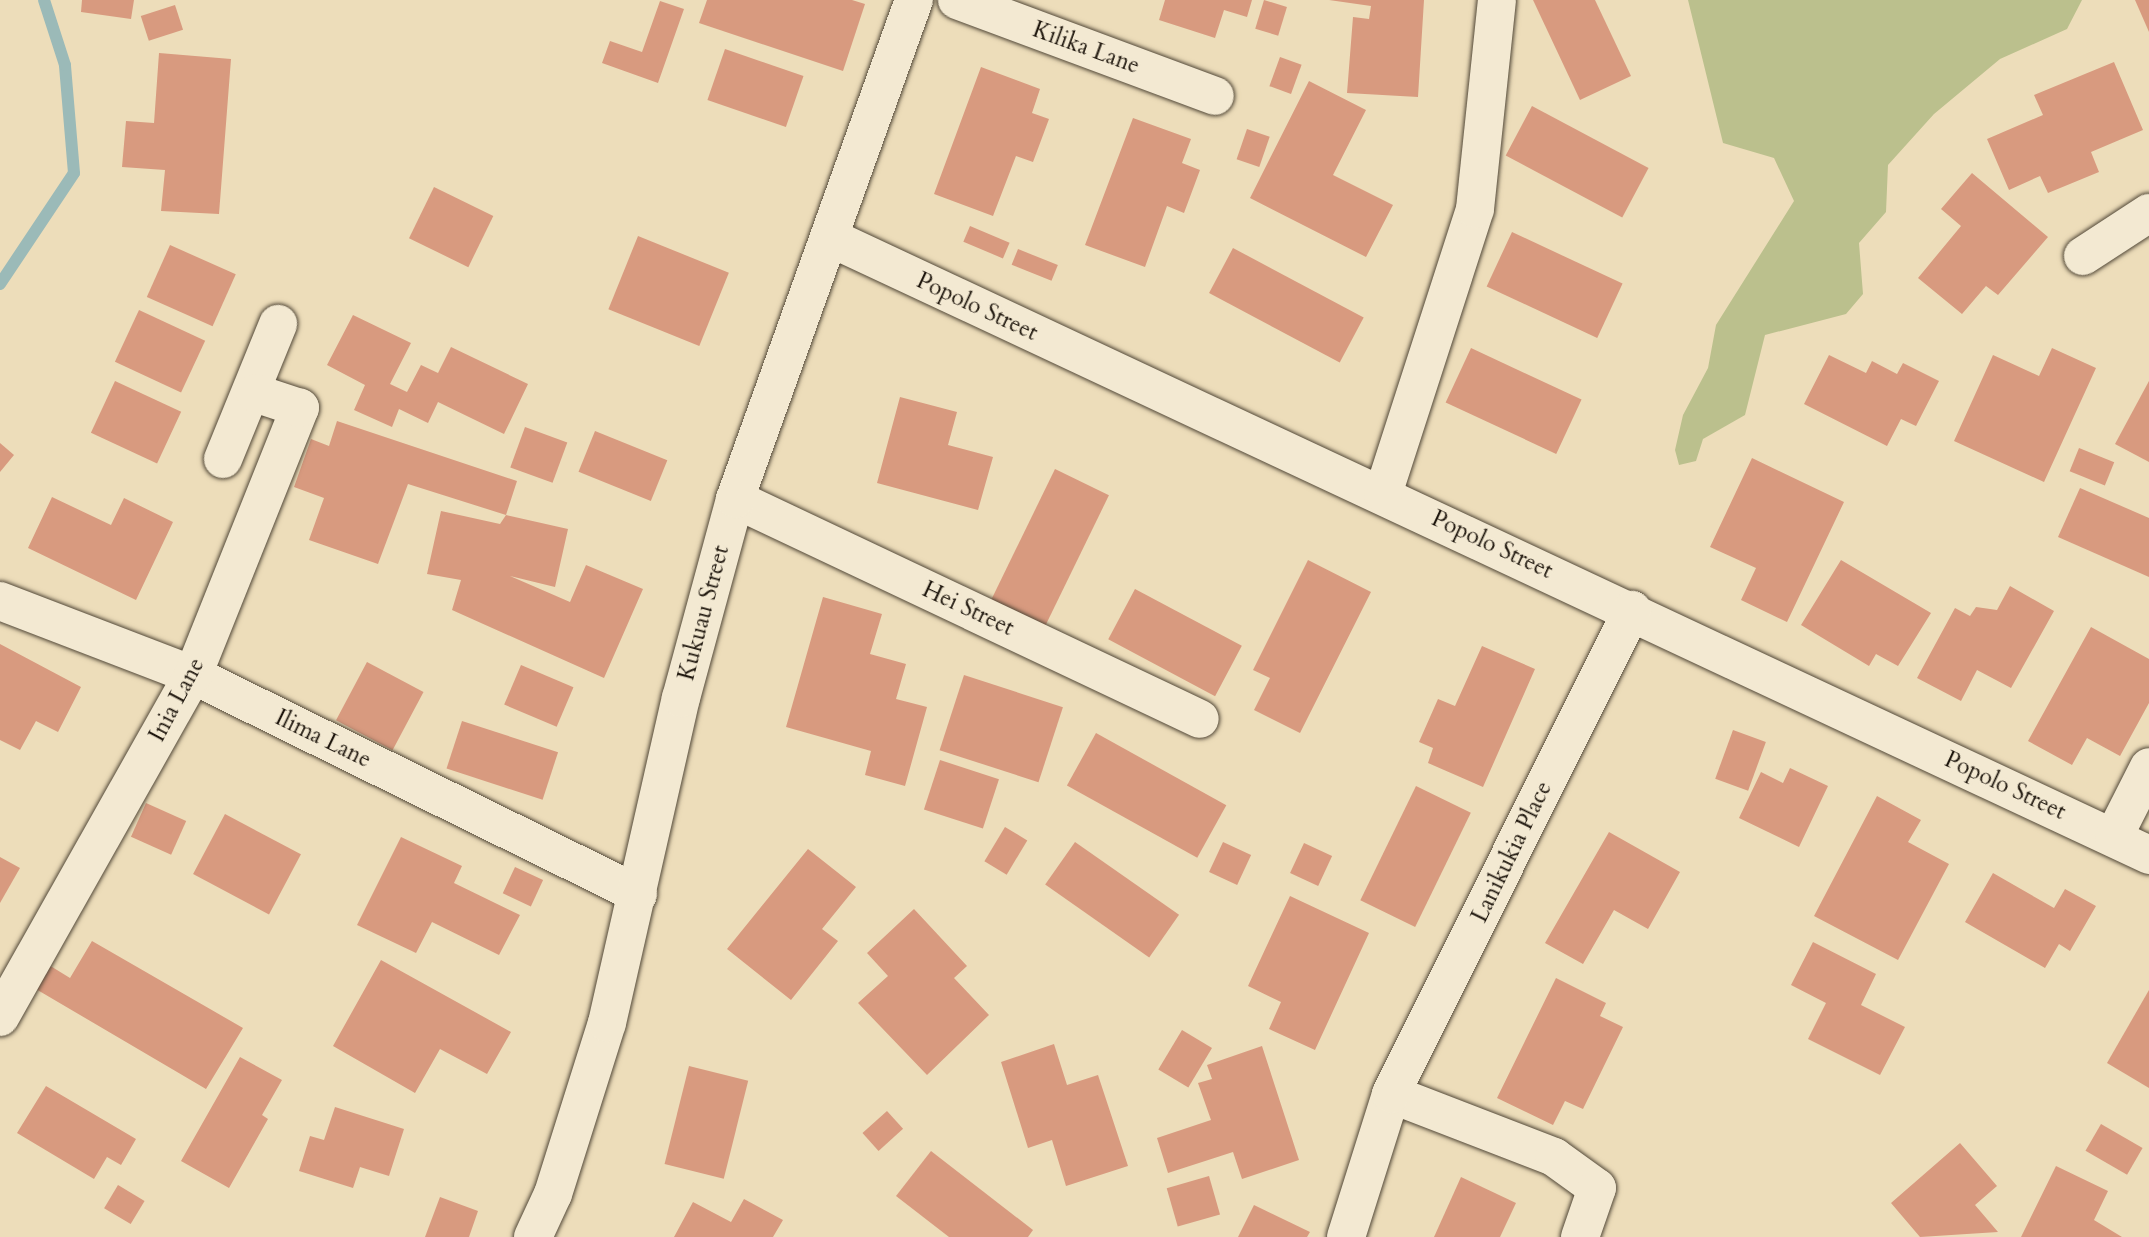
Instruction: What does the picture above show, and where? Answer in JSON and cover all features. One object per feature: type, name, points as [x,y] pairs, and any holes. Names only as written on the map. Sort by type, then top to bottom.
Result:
[{"type":"street","name":"Kukuau Street","points":[[533,1237],[554,1194],[607,1023],[681,698],[735,499],[833,239],[914,0]]},
{"type":"street","name":"Kilika Lane","points":[[957,0],[1215,96]]},
{"type":"street","points":[[1383,494],[1475,209],[1497,0]]},
{"type":"street","points":[[2083,256],[2149,213]]},
{"type":"street","name":"Popolo Street","points":[[833,239],[2115,836],[2149,855]]},
{"type":"street","points":[[223,459],[255,393],[278,324]]},
{"type":"street","name":"Inia Lane","points":[[0,1017],[193,675],[300,408],[255,393]]},
{"type":"street","name":"Hei Street","points":[[735,499],[1200,719]]},
{"type":"street","name":"Ilima Lane","points":[[0,601],[193,675],[638,894]]},
{"type":"street","name":"Lanikukia Place","points":[[1346,1237],[1391,1094],[1632,610]]},
{"type":"street","points":[[2115,836],[2149,767]]},
{"type":"street","points":[[1391,1094],[1554,1157],[1597,1188],[1580,1237]]},
{"type":"green space","points":[[1688,0],[2082,0],[2067,29],[2000,59],[1934,114],[1888,165],[1886,212],[1859,243],[1863,294],[1846,314],[1765,335],[1745,415],[1703,439],[1696,461],[1679,465],[1675,450],[1683,415],[1708,368],[1716,325],[1794,201],[1774,158],[1723,143]]},
{"type":"building","points":[[82,0],[134,0],[131,19],[81,12]]},
{"type":"building","points":[[707,0],[852,0],[865,4],[843,71],[699,23]]},
{"type":"building","points":[[1165,0],[1252,0],[1247,17],[1224,10],[1215,38],[1159,20]]},
{"type":"building","points":[[1264,0],[1287,7],[1278,36],[1255,29]]},
{"type":"building","points":[[1329,0],[1424,0],[1418,97],[1347,93],[1353,17],[1369,19],[1371,6]]},
{"type":"building","points":[[1533,0],[1595,0],[1631,76],[1580,100]]},
{"type":"building","points":[[2135,0],[2149,0],[2149,32]]},
{"type":"building","points":[[660,1],[684,9],[658,83],[602,63],[610,41],[642,52]]},
{"type":"building","points":[[175,5],[183,30],[149,41],[141,16]]},
{"type":"building","points":[[725,49],[803,76],[786,127],[707,100]]},
{"type":"building","points":[[159,53],[231,59],[219,214],[161,211],[165,170],[122,167],[126,121],[154,123]]},
{"type":"building","points":[[1280,57],[1302,65],[1291,94],[1269,86]]},
{"type":"building","points":[[2114,62],[2143,130],[2091,152],[2099,172],[2048,193],[2040,176],[2009,190],[1987,139],[2043,115],[2034,95]]},
{"type":"building","points":[[981,67],[1040,89],[1032,113],[1049,119],[1033,162],[1016,156],[993,216],[934,194]]},
{"type":"building","points":[[1309,81],[1366,110],[1333,175],[1393,205],[1366,257],[1250,198]]},
{"type":"building","points":[[1532,106],[1649,168],[1622,217],[1506,155]]},
{"type":"building","points":[[1133,118],[1191,139],[1182,163],[1200,170],[1184,213],[1167,206],[1145,267],[1085,245]]},
{"type":"building","points":[[1247,129],[1270,137],[1259,167],[1237,159]]},
{"type":"building","points":[[1972,173],[2048,237],[1998,295],[1986,286],[1962,314],[1918,278],[1961,226],[1941,209]]},
{"type":"building","points":[[434,187],[493,216],[468,267],[409,238]]},
{"type":"building","points":[[970,226],[1010,243],[1003,258],[963,242]]},
{"type":"building","points":[[1512,232],[1623,284],[1597,338],[1487,286]]},
{"type":"building","points":[[638,236],[729,273],[699,346],[608,309]]},
{"type":"building","points":[[170,245],[236,274],[213,326],[147,297]]},
{"type":"building","points":[[1233,248],[1364,317],[1340,363],[1209,293]]},
{"type":"building","points":[[1018,249],[1058,265],[1052,281],[1012,265]]},
{"type":"building","points":[[139,310],[205,341],[181,393],[115,362]]},
{"type":"building","points":[[353,315],[411,343],[390,384],[407,392],[421,365],[438,373],[451,347],[528,384],[504,434],[438,402],[428,423],[399,409],[392,427],[354,410],[365,385],[327,365]]},
{"type":"building","points":[[1471,348],[1582,400],[1556,454],[1446,402]]},
{"type":"building","points":[[2052,348],[2096,368],[2044,482],[1954,441],[1993,355],[2039,376]]},
{"type":"building","points":[[1829,355],[1866,373],[1872,361],[1897,374],[1903,363],[1939,381],[1916,426],[1901,419],[1887,446],[1804,404]]},
{"type":"building","points":[[115,381],[181,412],[157,464],[91,433]]},
{"type":"building","points":[[2149,381],[2149,462],[2115,444]]},
{"type":"building","points":[[900,397],[957,412],[948,445],[993,457],[978,510],[877,483]]},
{"type":"building","points":[[337,421],[517,481],[506,515],[408,484],[378,564],[309,540],[324,498],[294,487],[311,439],[329,446]]},
{"type":"building","points":[[525,427],[567,442],[553,483],[510,467]]},
{"type":"building","points":[[595,431],[667,460],[651,501],[579,472]]},
{"type":"building","points":[[0,443],[14,455],[0,472]]},
{"type":"building","points":[[2079,448],[2114,462],[2105,485],[2070,471]]},
{"type":"building","points":[[1752,458],[1844,502],[1787,622],[1741,600],[1756,568],[1710,547]]},
{"type":"building","points":[[1055,469],[1109,495],[1044,629],[990,603]]},
{"type":"building","points":[[2080,488],[2149,518],[2149,577],[2058,537]]},
{"type":"building","points":[[52,497],[111,525],[124,498],[173,522],[136,600],[28,548]]},
{"type":"building","points":[[441,511],[500,524],[506,515],[568,529],[555,587],[510,576],[570,602],[586,565],[643,589],[604,678],[452,610],[461,580],[427,574]]},
{"type":"building","points":[[1308,560],[1371,592],[1300,733],[1254,710],[1270,678],[1253,670]]},
{"type":"building","points":[[1841,560],[1931,613],[1898,666],[1876,654],[1869,666],[1801,625]]},
{"type":"building","points":[[2010,586],[2054,611],[2011,688],[1977,670],[1961,701],[1917,678],[1955,608],[1970,616],[1976,607],[1997,610]]},
{"type":"building","points":[[1135,589],[1242,646],[1215,696],[1108,639]]},
{"type":"building","points":[[823,597],[882,614],[870,654],[906,664],[896,699],[927,707],[905,786],[865,775],[871,751],[786,727]]},
{"type":"building","points":[[2091,627],[2149,659],[2149,703],[2120,756],[2087,738],[2072,765],[2028,741]]},
{"type":"building","points":[[0,644],[81,687],[58,732],[36,721],[20,750],[0,740]]},
{"type":"building","points":[[1482,646],[1535,669],[1483,787],[1428,763],[1433,748],[1419,742],[1438,699],[1455,706]]},
{"type":"building","points":[[367,662],[424,692],[393,750],[336,720]]},
{"type":"building","points":[[521,665],[573,687],[557,727],[504,705]]},
{"type":"building","points":[[964,675],[1063,707],[1038,782],[940,750]]},
{"type":"building","points":[[462,721],[558,752],[543,800],[447,769]]},
{"type":"building","points":[[1733,730],[1766,742],[1748,791],[1715,779]]},
{"type":"building","points":[[1096,733],[1226,805],[1197,858],[1067,785]]},
{"type":"building","points":[[940,760],[999,779],[983,829],[924,809]]},
{"type":"building","points":[[1790,768],[1828,786],[1799,847],[1739,818],[1761,772],[1783,783]]},
{"type":"building","points":[[1416,786],[1471,813],[1415,927],[1360,900]]},
{"type":"building","points":[[1877,796],[1921,820],[1908,842],[1949,864],[1898,960],[1814,916]]},
{"type":"building","points":[[146,803],[186,821],[171,855],[131,837]]},
{"type":"building","points":[[225,814],[301,854],[269,914],[193,874]]},
{"type":"building","points":[[1005,827],[1027,840],[1007,875],[984,861]]},
{"type":"building","points":[[1609,832],[1680,872],[1648,929],[1614,910],[1583,964],[1545,943]]},
{"type":"building","points":[[401,837],[462,866],[454,883],[520,915],[499,955],[432,922],[416,953],[357,925]]},
{"type":"building","points":[[1075,842],[1179,915],[1149,957],[1045,885]]},
{"type":"building","points":[[1223,842],[1251,855],[1237,885],[1209,872]]},
{"type":"building","points":[[1304,843],[1332,856],[1318,886],[1290,873]]},
{"type":"building","points":[[808,849],[856,887],[822,929],[838,941],[791,1000],[727,949]]},
{"type":"building","points":[[0,857],[20,868],[0,903]]},
{"type":"building","points":[[515,867],[543,880],[531,906],[503,893]]},
{"type":"building","points":[[1993,873],[2054,908],[2065,889],[2096,906],[2070,951],[2059,944],[2045,968],[1965,922]]},
{"type":"building","points":[[1290,896],[1369,933],[1315,1050],[1269,1029],[1281,1002],[1248,986]]},
{"type":"building","points":[[914,909],[967,966],[954,978],[989,1015],[927,1075],[858,1003],[888,976],[867,953]]},
{"type":"building","points":[[92,941],[243,1028],[206,1089],[29,985],[44,962],[70,978]]},
{"type":"building","points":[[1813,942],[1876,974],[1861,1005],[1905,1027],[1880,1075],[1808,1039],[1826,1003],[1791,985]]},
{"type":"building","points":[[381,960],[511,1032],[487,1074],[440,1049],[415,1093],[333,1046]]},
{"type":"building","points":[[1556,978],[1606,1003],[1600,1016],[1623,1027],[1583,1109],[1565,1101],[1553,1125],[1497,1098]]},
{"type":"building","points":[[2149,990],[2149,1088],[2107,1063]]},
{"type":"building","points":[[1182,1030],[1212,1048],[1188,1087],[1158,1069]]},
{"type":"building","points":[[1054,1044],[1067,1085],[1098,1075],[1128,1166],[1066,1186],[1052,1140],[1028,1148],[1001,1062]]},
{"type":"building","points":[[1262,1046],[1299,1160],[1242,1179],[1233,1152],[1168,1173],[1157,1138],[1211,1120],[1198,1083],[1212,1079],[1207,1065]]},
{"type":"building","points":[[240,1057],[282,1080],[262,1115],[268,1119],[229,1188],[181,1161]]},
{"type":"building","points":[[689,1066],[748,1081],[724,1179],[665,1164]]},
{"type":"building","points":[[46,1086],[136,1139],[121,1165],[107,1157],[94,1179],[17,1133]]},
{"type":"building","points":[[335,1107],[404,1129],[389,1176],[360,1167],[353,1188],[299,1171],[310,1136],[324,1140]]},
{"type":"building","points":[[887,1111],[903,1129],[879,1151],[862,1133]]},
{"type":"building","points":[[2101,1124],[2143,1148],[2127,1175],[2086,1151]]},
{"type":"building","points":[[1960,1143],[1997,1186],[1975,1205],[1998,1232],[1920,1237],[1891,1203]]},
{"type":"building","points":[[931,1151],[1033,1230],[1028,1237],[949,1237],[896,1196]]},
{"type":"building","points":[[2056,1166],[2108,1191],[2094,1220],[2122,1237],[2021,1237]]},
{"type":"building","points":[[1209,1176],[1220,1214],[1178,1227],[1167,1188]]},
{"type":"building","points":[[1461,1177],[1516,1203],[1500,1237],[1434,1237]]},
{"type":"building","points":[[118,1185],[145,1201],[131,1224],[104,1208]]},
{"type":"building","points":[[440,1197],[478,1211],[469,1237],[425,1237]]},
{"type":"building","points":[[744,1199],[783,1220],[773,1237],[674,1237],[693,1202],[731,1222]]},
{"type":"building","points":[[1254,1205],[1310,1232],[1307,1237],[1238,1237]]},
{"type":"waterway","points":[[0,284],[74,173],[65,65],[44,0]]}]
